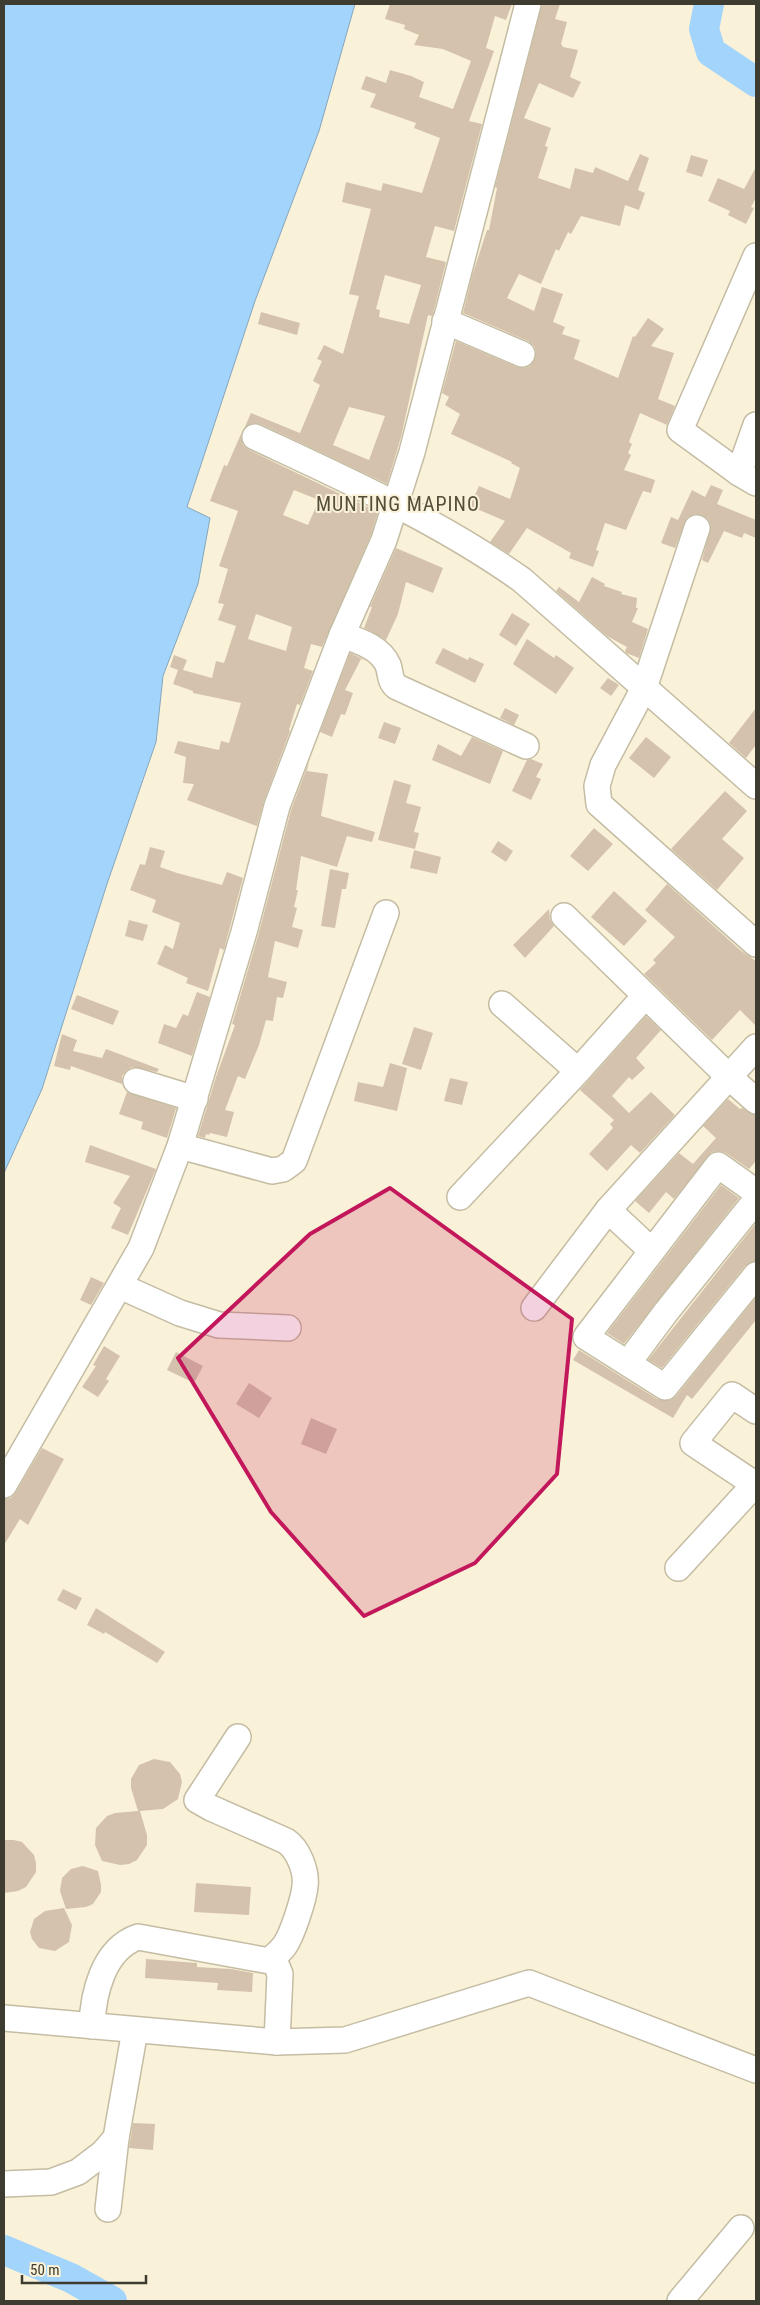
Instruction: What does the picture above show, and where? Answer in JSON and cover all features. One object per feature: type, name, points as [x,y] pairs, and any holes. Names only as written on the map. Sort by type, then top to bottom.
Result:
[{"type":"street","points":[[4,1485],[141,1248],[180,1146],[244,932],[276,806],[342,635],[384,540],[412,452],[528,4]]},
{"type":"street","points":[[756,256],[680,430],[748,478],[756,425]]},
{"type":"street","points":[[445,321],[522,354]]},
{"type":"street","points":[[255,437],[395,503],[476,550],[522,580],[756,786]]},
{"type":"street","points":[[697,528],[644,688],[603,765],[597,786],[599,804],[756,944]]},
{"type":"street","points":[[342,635],[369,646],[381,655],[388,665],[391,680],[397,687],[526,746]]},
{"type":"street","points":[[180,1146],[272,1171],[283,1169],[294,1162],[386,913]]},
{"type":"street","points":[[564,916],[729,1078],[756,1101]]},
{"type":"street","points":[[460,1197],[645,996]]},
{"type":"street","points":[[502,1004],[578,1071]]},
{"type":"street","points":[[534,1308],[608,1210],[756,1048]]},
{"type":"street","points":[[136,1081],[195,1099]]},
{"type":"street","points":[[756,1192],[718,1166],[586,1337],[665,1387],[756,1275]]},
{"type":"street","points":[[628,1363],[666,1312],[756,1200]]},
{"type":"street","points":[[608,1210],[652,1251]]},
{"type":"street","points":[[120,1286],[180,1313],[219,1325],[288,1328]]},
{"type":"street","points":[[678,1568],[756,1484],[693,1442],[732,1394],[756,1411]]},
{"type":"street","points":[[238,1737],[197,1800],[286,1841],[294,1846],[297,1852],[306,1885],[290,1935],[284,1946],[271,1959]]},
{"type":"street","points":[[92,2026],[93,2008],[100,1980],[109,1961],[120,1948],[130,1940],[138,1937],[271,1959],[278,1965],[280,1974],[277,2042]]},
{"type":"street","points":[[4,2018],[277,2042],[345,2040],[529,1983],[756,2070]]},
{"type":"street","points":[[108,2209],[116,2138],[135,2030]]},
{"type":"street","points":[[4,2184],[51,2182],[78,2172],[103,2153],[116,2138]]},
{"type":"street","points":[[680,2301],[741,2228]]},
{"type":"highlighted area","points":[[390,1188],[572,1319],[557,1474],[475,1563],[364,1616],[271,1512],[178,1358],[310,1234]]},
{"type":"water","points":[[4,4],[355,4],[319,131],[255,301],[187,507],[210,518],[198,584],[163,676],[156,742],[107,884],[42,1089],[4,1173]]},
{"type":"building","points":[[390,4],[512,4],[506,20],[495,16],[486,48],[494,51],[469,121],[482,124],[454,231],[435,226],[426,257],[446,262],[433,314],[432,316],[428,315],[401,437],[387,484],[261,424],[253,423],[244,429],[251,413],[300,433],[320,385],[313,381],[322,361],[317,359],[324,345],[343,354],[359,296],[349,294],[371,209],[342,202],[346,182],[381,191],[383,183],[422,193],[440,138],[414,128],[416,123],[370,107],[376,94],[361,89],[366,76],[386,83],[390,70],[411,76],[424,82],[419,97],[453,109],[471,61],[443,49],[414,45],[419,35],[404,29],[405,25],[385,19]],"holes":[[[385,275],[421,285],[409,324],[379,317],[380,310],[376,309]],[[349,407],[385,416],[369,460],[333,445]]]},
{"type":"building","points":[[542,4],[560,4],[555,19],[567,22],[561,44],[563,47],[578,50],[570,77],[581,82],[573,98],[539,83],[524,118],[551,128],[545,146],[548,147],[538,178],[570,189],[575,168],[593,173],[595,167],[628,181],[640,154],[649,158],[638,190],[645,193],[639,210],[625,205],[620,226],[581,216],[571,234],[568,232],[559,251],[556,249],[541,284],[519,274],[507,298],[534,311],[542,287],[563,294],[553,322],[565,327],[562,334],[580,340],[574,359],[618,378],[633,336],[635,337],[648,318],[664,329],[651,346],[674,353],[658,399],[675,406],[667,425],[640,413],[629,442],[632,444],[628,453],[631,455],[624,470],[655,480],[651,493],[643,491],[626,530],[605,523],[596,550],[599,551],[593,567],[569,558],[571,553],[527,528],[509,554],[490,542],[505,521],[470,506],[479,486],[510,499],[520,468],[512,462],[451,434],[460,414],[445,405],[449,397],[442,393],[456,341],[517,367],[524,368],[530,366],[535,359],[536,352],[534,346],[528,341],[463,313],[472,276],[487,230],[489,230],[497,188],[495,187]]},
{"type":"building","points":[[691,155],[708,160],[702,177],[686,172]]},
{"type":"building","points":[[756,167],[756,198],[751,207],[754,208],[746,224],[728,215],[730,211],[708,201],[718,178],[744,189]]},
{"type":"building","points":[[261,312],[300,323],[297,335],[258,324]]},
{"type":"building","points":[[241,434],[243,445],[249,450],[378,512],[371,535],[322,647],[311,644],[304,668],[313,671],[300,705],[297,704],[290,731],[264,801],[257,826],[187,800],[194,784],[183,783],[186,757],[174,753],[178,741],[219,750],[221,741],[229,743],[241,703],[193,693],[193,691],[173,684],[178,670],[170,667],[174,655],[187,660],[183,670],[212,678],[216,661],[224,663],[236,626],[218,620],[224,604],[218,603],[228,569],[219,566],[238,511],[210,501],[224,465],[227,466]],"holes":[[[294,490],[319,500],[308,525],[283,515]],[[256,614],[292,627],[286,651],[248,639]]]},
{"type":"building","points":[[711,485],[723,490],[717,504],[756,520],[756,538],[744,533],[742,538],[724,531],[708,563],[702,560],[711,526],[708,519],[702,515],[695,514],[687,518],[675,548],[661,543],[671,517],[678,520],[692,490],[705,497]]},
{"type":"building","points":[[396,548],[443,568],[433,593],[406,582],[398,614],[386,640],[364,628],[372,607],[370,607]]},
{"type":"building","points":[[592,577],[605,584],[604,586],[622,592],[621,594],[637,598],[636,608],[638,608],[632,622],[648,629],[639,658],[626,653],[627,647],[607,636],[556,591],[559,587],[579,602]]},
{"type":"building","points":[[512,613],[530,624],[516,646],[499,635]]},
{"type":"building","points":[[527,639],[554,658],[556,655],[574,668],[556,694],[513,664]]},
{"type":"building","points":[[443,648],[468,660],[469,657],[484,664],[475,683],[435,663]]},
{"type":"building","points":[[350,653],[367,661],[361,659],[345,690],[353,693],[345,715],[341,714],[332,737],[320,732]]},
{"type":"building","points":[[608,678],[619,685],[611,696],[600,688]]},
{"type":"building","points":[[505,708],[519,715],[514,725],[500,718]]},
{"type":"building","points":[[756,708],[756,745],[746,758],[729,743]]},
{"type":"building","points":[[384,722],[401,728],[395,744],[378,738]]},
{"type":"building","points":[[472,737],[503,751],[490,784],[432,760],[438,744],[461,756]]},
{"type":"building","points":[[646,737],[671,757],[654,778],[629,758]]},
{"type":"building","points":[[531,759],[543,764],[536,777],[541,779],[531,800],[512,791],[527,760]]},
{"type":"building","points":[[309,762],[307,771],[328,774],[321,816],[375,832],[372,842],[347,836],[337,867],[301,856],[296,890],[298,890],[294,907],[297,908],[292,927],[303,930],[298,948],[275,941],[268,977],[287,982],[283,998],[277,997],[273,1021],[266,1020],[259,1045],[245,1079],[238,1076],[225,1110],[234,1112],[227,1137],[210,1133],[209,1135],[206,1134],[205,1138],[198,1136],[217,1074],[235,1025],[232,1024],[258,936],[291,810]]},
{"type":"building","points":[[394,780],[411,785],[406,803],[421,807],[414,832],[419,833],[415,849],[378,840]]},
{"type":"building","points":[[725,791],[747,811],[722,839],[744,858],[717,890],[671,849]]},
{"type":"building","points":[[594,828],[613,844],[588,871],[570,856]]},
{"type":"building","points":[[498,841],[513,851],[506,862],[491,852]]},
{"type":"building","points":[[150,847],[165,851],[160,867],[177,873],[222,885],[227,872],[243,878],[224,950],[220,948],[208,991],[186,983],[188,978],[157,964],[165,945],[173,949],[180,923],[152,912],[156,900],[130,890],[140,864],[145,865]]},
{"type":"building","points":[[414,850],[441,857],[437,874],[410,868]]},
{"type":"building","points":[[330,869],[349,873],[346,889],[342,889],[335,928],[321,926]]},
{"type":"building","points":[[667,884],[740,950],[756,961],[756,1026],[740,1010],[712,1040],[644,974],[656,963],[653,960],[675,937],[645,910]]},
{"type":"building","points":[[614,891],[647,921],[624,946],[591,917]]},
{"type":"building","points":[[549,909],[550,920],[554,926],[525,958],[513,945]]},
{"type":"building","points":[[129,920],[148,925],[143,941],[125,936]]},
{"type":"building","points":[[197,992],[210,997],[192,1056],[158,1043],[164,1024],[176,1028],[183,1014],[188,1016]]},
{"type":"building","points":[[77,995],[119,1011],[113,1025],[71,1009]]},
{"type":"building","points":[[646,1016],[661,1030],[636,1058],[645,1068],[632,1080],[629,1077],[612,1096],[629,1113],[651,1092],[675,1115],[640,1153],[631,1145],[607,1171],[589,1154],[613,1128],[610,1124],[614,1120],[580,1090]]},
{"type":"building","points":[[414,1027],[433,1033],[421,1070],[402,1064]]},
{"type":"building","points":[[62,1034],[77,1040],[73,1051],[102,1058],[106,1049],[159,1069],[157,1072],[132,1067],[122,1076],[122,1084],[71,1066],[70,1070],[54,1066]]},
{"type":"building","points":[[390,1063],[407,1068],[397,1111],[354,1101],[358,1082],[383,1087]]},
{"type":"building","points":[[450,1078],[468,1082],[462,1105],[444,1101]]},
{"type":"building","points":[[127,1092],[176,1108],[167,1138],[141,1129],[143,1122],[119,1114]]},
{"type":"building","points":[[728,1099],[740,1109],[742,1108],[756,1115],[756,1161],[749,1169],[726,1153],[712,1152],[674,1199],[666,1192],[649,1213],[635,1201],[679,1153],[693,1164],[716,1138],[703,1126]]},
{"type":"building","points":[[90,1145],[156,1169],[128,1235],[111,1228],[121,1208],[113,1203],[130,1176],[85,1162]]},
{"type":"building","points":[[721,1185],[739,1198],[624,1344],[607,1333]]},
{"type":"building","points":[[756,1223],[756,1261],[745,1266],[662,1368],[648,1360]]},
{"type":"building","points":[[91,1277],[104,1283],[91,1305],[80,1300]]},
{"type":"building","points":[[756,1297],[756,1320],[692,1399],[687,1395],[673,1418],[573,1360],[579,1350],[657,1399],[670,1400],[676,1396]]},
{"type":"building","points":[[104,1346],[120,1356],[106,1379],[109,1381],[98,1397],[82,1387],[96,1366],[93,1365]]},
{"type":"building","points":[[176,1352],[203,1366],[194,1383],[167,1370]]},
{"type":"building","points":[[249,1383],[272,1398],[259,1418],[236,1404]]},
{"type":"building","points":[[311,1418],[337,1429],[326,1454],[301,1444]]},
{"type":"building","points":[[42,1448],[64,1459],[28,1525],[20,1519],[4,1545],[4,1499],[11,1498],[16,1492]]},
{"type":"building","points":[[63,1589],[82,1598],[76,1610],[57,1600]]},
{"type":"building","points":[[96,1608],[165,1652],[157,1663],[105,1632],[104,1634],[87,1625]]},
{"type":"building","points":[[154,1759],[170,1762],[180,1774],[182,1782],[178,1799],[163,1809],[140,1811],[147,1835],[147,1845],[137,1860],[129,1864],[120,1865],[102,1861],[95,1845],[96,1828],[107,1816],[115,1813],[138,1811],[131,1788],[131,1779],[139,1765]]},
{"type":"building","points":[[4,1840],[22,1842],[34,1855],[36,1872],[26,1887],[18,1891],[4,1893]]},
{"type":"building","points":[[83,1866],[98,1871],[101,1892],[93,1904],[86,1907],[66,1909],[60,1891],[62,1878],[71,1869]]},
{"type":"building","points":[[196,1883],[251,1887],[249,1915],[194,1912]]},
{"type":"building","points":[[64,1908],[72,1925],[69,1942],[55,1951],[39,1948],[32,1939],[30,1932],[34,1919],[45,1911]]},
{"type":"building","points":[[146,1959],[197,1963],[197,1967],[231,1969],[253,1973],[252,1992],[217,1990],[218,1983],[145,1978]]},
{"type":"building","points":[[133,2123],[155,2124],[153,2150],[129,2148]]},
{"type":"waterway","points":[[709,4],[704,29],[711,52],[756,82]]},
{"type":"waterway","points":[[4,2250],[71,2278],[112,2301]]},
{"type":"district","name":"MUNTING MAPINO","points":[[398,504]]}]
